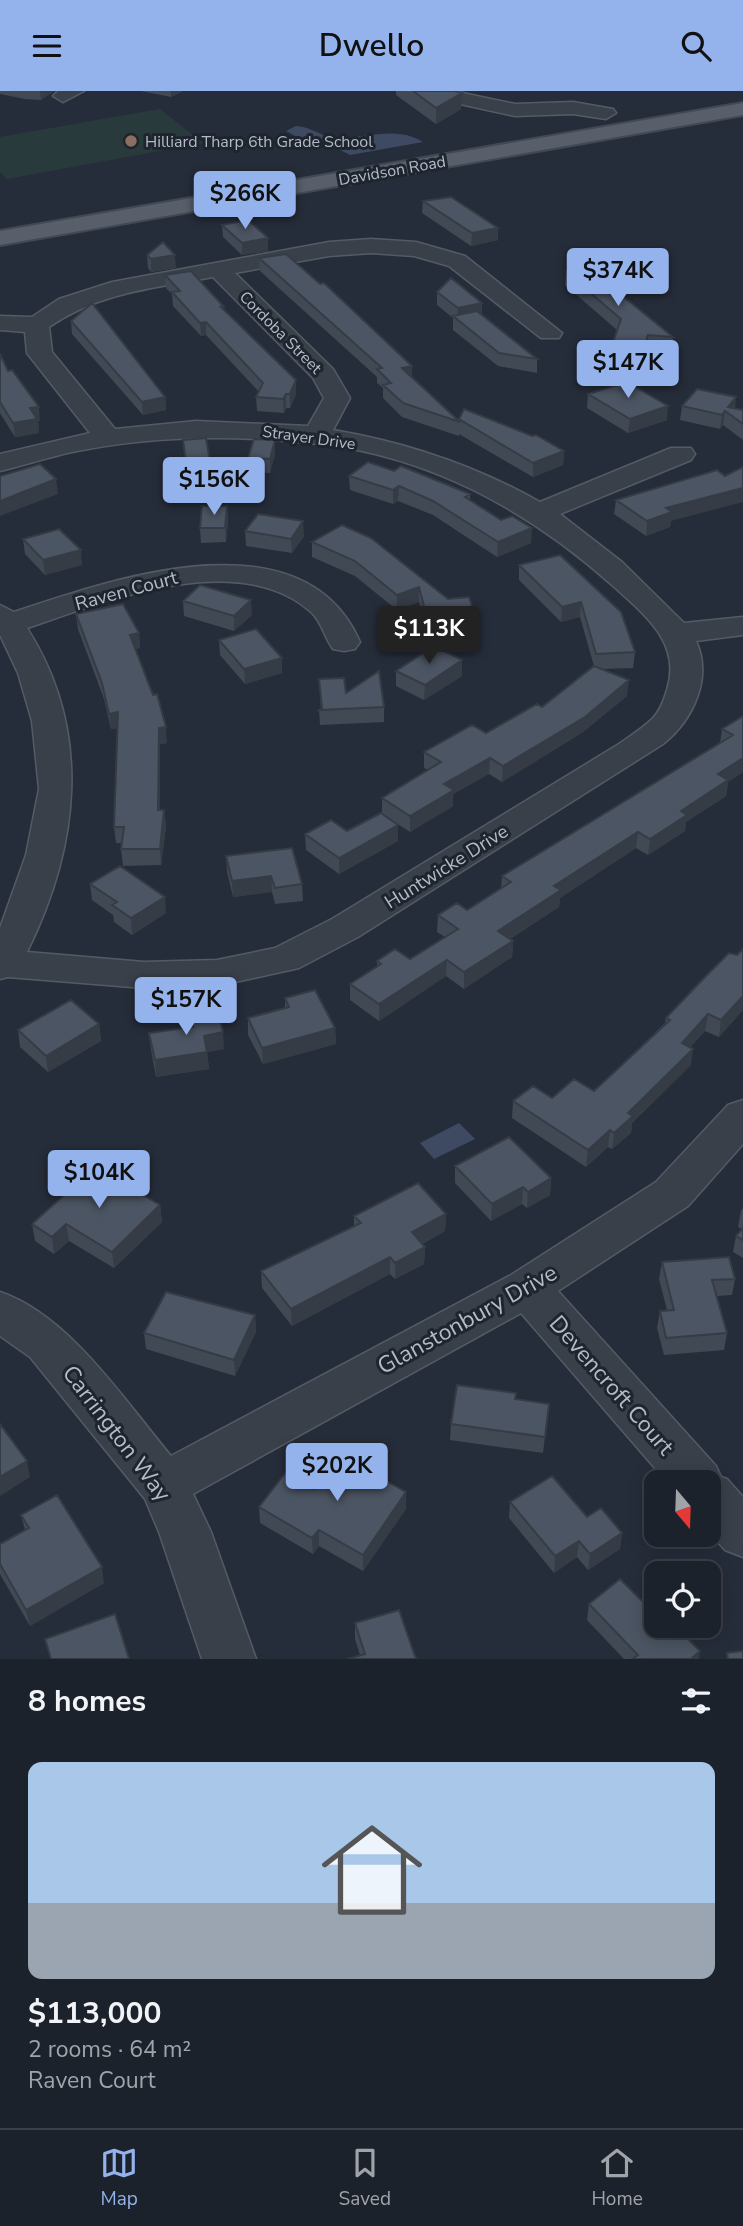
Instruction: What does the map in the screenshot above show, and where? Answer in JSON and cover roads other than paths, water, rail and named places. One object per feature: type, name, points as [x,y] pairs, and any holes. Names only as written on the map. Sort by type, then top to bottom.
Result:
[{"type":"main road","name":"Davidson Road","points":[[0,238],[743,109]]},
{"type":"street","points":[[426,91],[515,110],[558,109],[606,113]]},
{"type":"street","points":[[558,109],[589,92],[606,113],[633,128]]},
{"type":"street","points":[[0,323],[37,325],[66,304],[112,289],[340,248],[415,249],[444,256],[467,267],[550,333]]},
{"type":"street","name":"Cordoba Street","points":[[219,270],[324,374],[337,398],[316,436]]},
{"type":"street","points":[[37,325],[40,353],[108,438]]},
{"type":"street","name":"Strayer Drive","points":[[0,463],[108,438],[249,430],[316,436],[411,456],[454,472],[539,512],[594,553]]},
{"type":"street","points":[[539,512],[681,454]]},
{"type":"street","name":"Huntwicke Drive","points":[[1,964],[144,975],[217,973],[285,959],[345,928],[631,751],[668,721],[683,687],[687,660],[675,634],[652,605],[594,553]]},
{"type":"street","name":"Raven Court","points":[[4,619],[137,584],[194,573],[252,576],[302,591],[330,614],[344,642]]},
{"type":"street","points":[[1,964],[40,874],[56,790],[52,736],[35,673],[4,619]]},
{"type":"street","points":[[675,634],[743,626]]},
{"type":"street","name":"Glanstonbury Drive","points":[[164,1485],[527,1288],[672,1194],[743,1116]]},
{"type":"street","name":"Devencroft Court","points":[[527,1288],[687,1470]]},
{"type":"street","name":"Carrington Way","points":[[0,1311],[47,1343],[164,1485],[185,1532],[229,1659]]},
{"type":"street","points":[[721,1509],[743,1534]]},
{"type":"water","points":[[296,126],[332,137],[401,134],[423,142],[350,155],[323,141],[295,136],[286,131]]},
{"type":"water","points":[[459,1123],[475,1139],[434,1159],[420,1143]]},
{"type":"place","name":"Hilliard Tharp 6th Grade School","points":[[131,141]]}]
